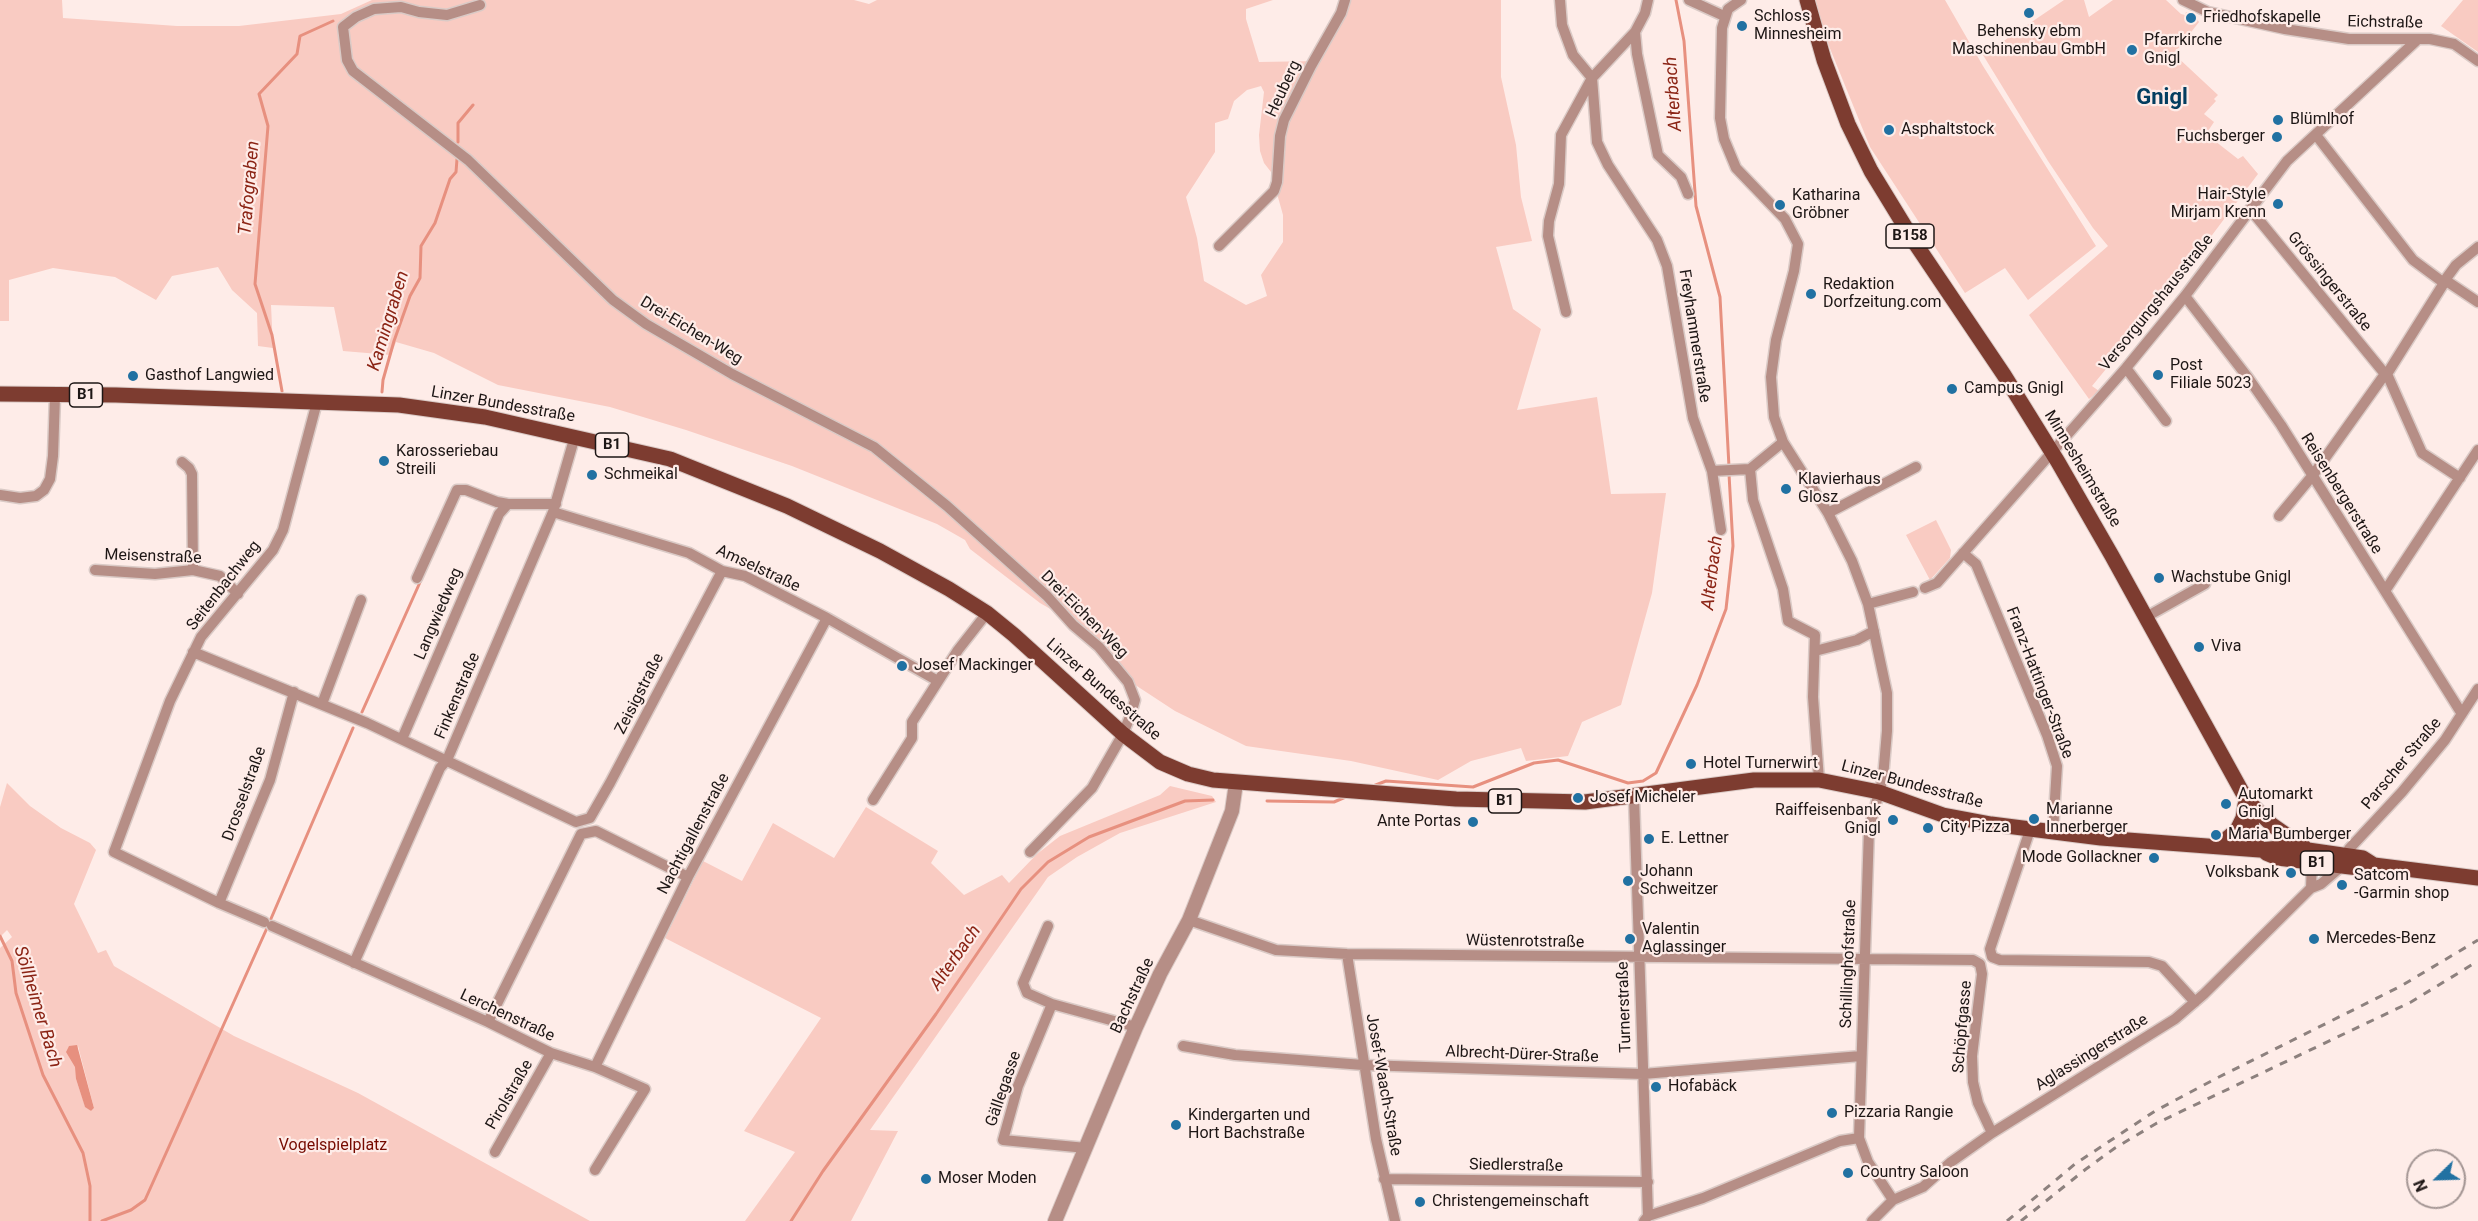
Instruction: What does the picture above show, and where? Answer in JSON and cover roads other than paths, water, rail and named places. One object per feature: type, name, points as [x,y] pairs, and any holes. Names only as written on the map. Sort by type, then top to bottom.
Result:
[{"type":"main road","name":"Minnesheimstraße","points":[[1807,0],[1824,60],[1848,124],[1871,171],[1915,243],[2004,375],[2052,452],[2246,799],[2251,815],[2252,835],[2260,850]]},
{"type":"main road","name":"Linzer Bundesstraße","points":[[0,394],[116,395],[399,405],[485,417],[670,459],[756,492],[880,551],[949,589],[987,613],[1122,734],[1160,762],[1188,774],[1236,783],[1377,793],[1508,801],[1585,802],[1754,780],[1819,780],[1880,792],[1943,815],[2030,830],[2260,850],[2278,858],[2310,856],[2345,861],[2363,858],[2374,865],[2478,878]]},
{"type":"main road","name":"Minnesheimstraße","points":[[2246,799],[2272,825],[2310,856]]},
{"type":"main road","points":[[2217,846],[2236,830],[2243,818],[2246,799]]},
{"type":"main road","points":[[2260,850],[2268,840],[2272,825]]},
{"type":"street","name":"Heuberg","points":[[1218,246],[1274,190],[1277,182],[1280,136],[1284,120],[1341,13],[1345,0]]},
{"type":"street","points":[[1560,0],[1562,25],[1573,55],[1592,78]]},
{"type":"street","points":[[1566,312],[1548,236],[1549,221],[1559,184],[1561,135],[1592,78],[1635,32],[1645,13],[1648,0]]},
{"type":"street","points":[[1689,0],[1724,16],[1728,9],[1741,0]]},
{"type":"street","name":"Eichstraße","points":[[2183,0],[2199,9],[2218,15],[2284,29],[2349,39],[2416,41],[2430,39],[2454,44],[2478,61]]},
{"type":"street","name":"Drei-Eichen-Weg","points":[[480,5],[447,15],[419,12],[402,7],[374,9],[356,17],[343,27],[347,60],[353,71],[368,84],[468,160],[613,300],[646,324],[732,374],[874,447],[946,506],[1047,596],[1073,625],[1099,647],[1128,682],[1135,700],[1122,734]]},
{"type":"street","name":"Schillinghofstraße","points":[[1724,16],[1720,118],[1724,139],[1737,168],[1785,219],[1798,244],[1794,271],[1776,340],[1771,377],[1774,417],[1783,442],[1828,513],[1852,561],[1868,604],[1887,693],[1883,778],[1869,830],[1859,1138],[1868,1162],[1893,1200]]},
{"type":"street","points":[[1635,32],[1637,54],[1658,155],[1681,177],[1688,194]]},
{"type":"street","name":"Versorgungshausstraße","points":[[1925,588],[1937,583],[2126,368],[2185,296],[2287,161],[2416,41]]},
{"type":"street","name":"Freyhammerstraße","points":[[1592,78],[1598,142],[1608,165],[1657,240],[1667,266],[1693,418],[1717,471],[1721,530]]},
{"type":"street","points":[[2316,135],[2413,260],[2478,302]]},
{"type":"street","name":"Grössingerstraße","points":[[2250,209],[2385,374],[2313,475]]},
{"type":"street","points":[[2460,478],[2422,453],[2387,374],[2456,265],[2478,247]]},
{"type":"street","name":"Reisenbergerstraße","points":[[2185,296],[2249,379],[2313,475],[2462,714]]},
{"type":"street","points":[[2126,368],[2166,422]]},
{"type":"street","points":[[0,495],[20,498],[36,496],[44,490],[50,479],[53,456],[55,396]]},
{"type":"street","name":"Seitenbachweg","points":[[114,852],[170,701],[193,652],[201,637],[273,550],[283,531],[317,402]]},
{"type":"street","name":"Finkenstraße","points":[[354,963],[440,768],[447,760],[554,508],[575,436]]},
{"type":"street","points":[[1717,471],[1750,469],[1783,442]]},
{"type":"street","points":[[2385,591],[2478,450]]},
{"type":"street","points":[[182,462],[192,474],[192,570]]},
{"type":"street","points":[[1828,513],[1916,467]]},
{"type":"street","points":[[1750,469],[1753,500],[1783,589],[1788,621],[1815,635],[1813,696],[1819,780]]},
{"type":"street","points":[[2279,516],[2313,475]]},
{"type":"street","points":[[417,578],[457,490],[466,490],[497,502],[554,508]]},
{"type":"street","name":"Langwiedweg","points":[[402,739],[481,553],[499,514],[508,504]]},
{"type":"street","name":"Amselstraße","points":[[554,508],[689,553],[722,571],[745,576],[827,618],[938,681]]},
{"type":"street","name":"Franz-Hattinger-Straße","points":[[1963,553],[1976,564],[2047,735],[2057,766],[2053,832]]},
{"type":"street","name":"Meisenstraße","points":[[95,570],[155,574],[192,570],[220,576],[238,594]]},
{"type":"street","name":"Zeisigstraße","points":[[447,760],[576,822],[590,818],[722,571]]},
{"type":"street","points":[[2146,617],[2205,584]]},
{"type":"street","points":[[1868,604],[1913,592]]},
{"type":"street","points":[[322,704],[361,600]]},
{"type":"street","points":[[873,800],[912,738],[912,722],[938,681],[987,613]]},
{"type":"street","name":"Nachtigallenstraße","points":[[595,1067],[687,877],[827,618]]},
{"type":"street","points":[[1815,651],[1857,640],[1874,631]]},
{"type":"street","points":[[193,652],[294,692],[447,760]]},
{"type":"street","name":"Parscher Straße","points":[[2345,861],[2349,849],[2424,766],[2478,689]]},
{"type":"street","name":"Drosselstraße","points":[[219,903],[270,780],[294,692]]},
{"type":"street","points":[[1030,852],[1092,788],[1122,734]]},
{"type":"street","name":"Bachstraße","points":[[1055,1221],[1160,974],[1189,920],[1232,811],[1236,783]]},
{"type":"street","name":"Turnerstraße","points":[[1634,797],[1642,1074],[1648,1182],[1646,1219]]},
{"type":"street","points":[[2030,830],[1990,949],[1992,957],[2000,960],[2149,962],[2162,966],[2195,1002]]},
{"type":"street","points":[[488,1022],[581,834],[596,831],[687,877]]},
{"type":"street","name":"Lerchenstraße","points":[[114,852],[219,903],[488,1022],[551,1053],[595,1067],[645,1089],[595,1170]]},
{"type":"street","points":[[2310,856],[2311,888]]},
{"type":"street","name":"Aglassingerstraße","points":[[1872,1221],[1893,1200],[1923,1187],[1951,1162],[1992,1133],[2175,1019],[2311,888],[2321,884],[2345,861]]},
{"type":"street","name":"Wüstenrotstraße","points":[[1189,920],[1276,950],[1347,954],[1973,960]]},
{"type":"street","points":[[1048,926],[1023,983],[1027,993],[1052,1004],[1136,1028]]},
{"type":"street","name":"Josef-Waach-Straße","points":[[1347,954],[1363,1065],[1384,1179],[1395,1221]]},
{"type":"street","name":"Schöpfgasse","points":[[1973,960],[1980,964],[1982,974],[1972,1056],[1973,1082],[1980,1108],[1992,1133]]},
{"type":"street","name":"Gällegasse","points":[[1052,1004],[1018,1086],[1003,1140],[1086,1148]]},
{"type":"street","name":"Albrecht-Dürer-Straße","points":[[1183,1046],[1235,1055],[1363,1065],[1642,1074],[1861,1056]]},
{"type":"street","name":"Pirolstraße","points":[[495,1152],[551,1053]]},
{"type":"street","points":[[1646,1219],[1840,1141],[1859,1138]]},
{"type":"street","name":"Siedlerstraße","points":[[1384,1179],[1648,1182]]},
{"type":"waterway","name":"Alterbach","points":[[1676,0],[1684,41],[1696,206],[1720,297],[1729,467]]},
{"type":"waterway","name":"Trafograben","points":[[282,391],[272,335],[255,284],[268,126],[259,94],[297,54],[300,36],[333,21]]},
{"type":"waterway","points":[[458,142],[458,123],[473,105]]},
{"type":"waterway","name":"Kamingraben","points":[[382,392],[394,341],[410,296],[420,278],[421,246],[435,223],[450,179],[456,172],[457,159]]},
{"type":"waterway","name":"Alterbach","points":[[1373,786],[1386,781],[1473,787],[1534,763],[1558,760],[1628,783],[1643,781],[1656,773],[1697,685],[1726,609],[1733,546],[1729,474]]},
{"type":"waterway","name":"Kamingraben","points":[[362,712],[421,580]]},
{"type":"waterway","points":[[102,1221],[131,1210],[145,1200],[267,928],[353,728]]},
{"type":"waterway","name":"Alterbach","points":[[1267,801],[1334,802],[1348,796]]},
{"type":"waterway","name":"Alterbach","points":[[791,1221],[823,1171],[936,1014],[1021,889],[1048,862],[1089,837],[1185,801],[1213,800]]},
{"type":"waterway","name":"Söllheimer Bach","points":[[0,936],[12,961],[16,993],[43,1075],[83,1153],[90,1186],[90,1221]]},
{"type":"railway","points":[[2007,1221],[2075,1164],[2155,1111],[2401,986],[2478,940]]},
{"type":"railway","points":[[2021,1221],[2115,1148],[2157,1123],[2411,1002],[2478,961]]},
{"type":"place","name":"Behensky ebm Maschinenbau GmbH","points":[[2029,13]]},
{"type":"place","name":"Friedhofskapelle","points":[[2191,18]]},
{"type":"place","name":"Schloss Minnesheim","points":[[1742,26]]},
{"type":"place","name":"Pfarrkirche Gnigl","points":[[2132,50]]},
{"type":"place","name":"Blümlhof","points":[[2278,120]]},
{"type":"place","name":"Asphaltstock","points":[[1889,130]]},
{"type":"place","name":"Fuchsberger","points":[[2277,137]]},
{"type":"place","name":"Hair-Style Mirjam Krenn","points":[[2278,204]]},
{"type":"place","name":"Katharina Gröbner","points":[[1780,205]]},
{"type":"place","name":"Redaktion Dorfzeitung.com","points":[[1811,294]]},
{"type":"place","name":"Post Filiale 5023","points":[[2158,375]]},
{"type":"place","name":"Gasthof Langwied","points":[[133,376]]},
{"type":"place","name":"Campus Gnigl","points":[[1952,389]]},
{"type":"place","name":"Karosseriebau Streili","points":[[384,461]]},
{"type":"place","name":"Schmeikal","points":[[592,475]]},
{"type":"place","name":"Klavierhaus Glosz","points":[[1786,489]]},
{"type":"place","name":"Wachstube Gnigl","points":[[2159,578]]},
{"type":"place","name":"Viva","points":[[2199,647]]},
{"type":"place","name":"Josef Mackinger","points":[[902,666]]},
{"type":"place","name":"Hotel Turnerwirt","points":[[1691,764]]},
{"type":"place","name":"Josef Micheler","points":[[1578,798]]},
{"type":"place","name":"Automarkt Gnigl","points":[[2226,804]]},
{"type":"place","name":"Marianne Innerberger","points":[[2034,819]]},
{"type":"place","name":"Raiffeisenbank Gnigl","points":[[1893,820]]},
{"type":"place","name":"Ante Portas","points":[[1473,822]]},
{"type":"place","name":"City Pizza","points":[[1928,828]]},
{"type":"place","name":"Maria Bumberger","points":[[2216,835]]},
{"type":"place","name":"E. Lettner","points":[[1649,839]]},
{"type":"place","name":"Mode Gollackner","points":[[2154,858]]},
{"type":"place","name":"Volksbank","points":[[2291,873]]},
{"type":"place","name":"Johann Schweitzer","points":[[1628,881]]},
{"type":"place","name":"Satcom -Garmin shop","points":[[2342,885]]},
{"type":"place","name":"Valentin Aglassinger","points":[[1630,939]]},
{"type":"place","name":"Mercedes-Benz","points":[[2314,939]]},
{"type":"place","name":"Hofabäck","points":[[1656,1087]]},
{"type":"place","name":"Pizzaria Rangie","points":[[1832,1113]]},
{"type":"place","name":"Kindergarten und Hort Bachstraße","points":[[1176,1125]]},
{"type":"place","name":"Country Saloon","points":[[1848,1173]]},
{"type":"place","name":"Moser Moden","points":[[926,1179]]},
{"type":"place","name":"Christengemeinschaft","points":[[1420,1202]]},
{"type":"district","name":"Gnigl","points":[[2162,98]]},
{"type":"park label","name":"Vogelspielplatz","points":[[333,1146]]}]
